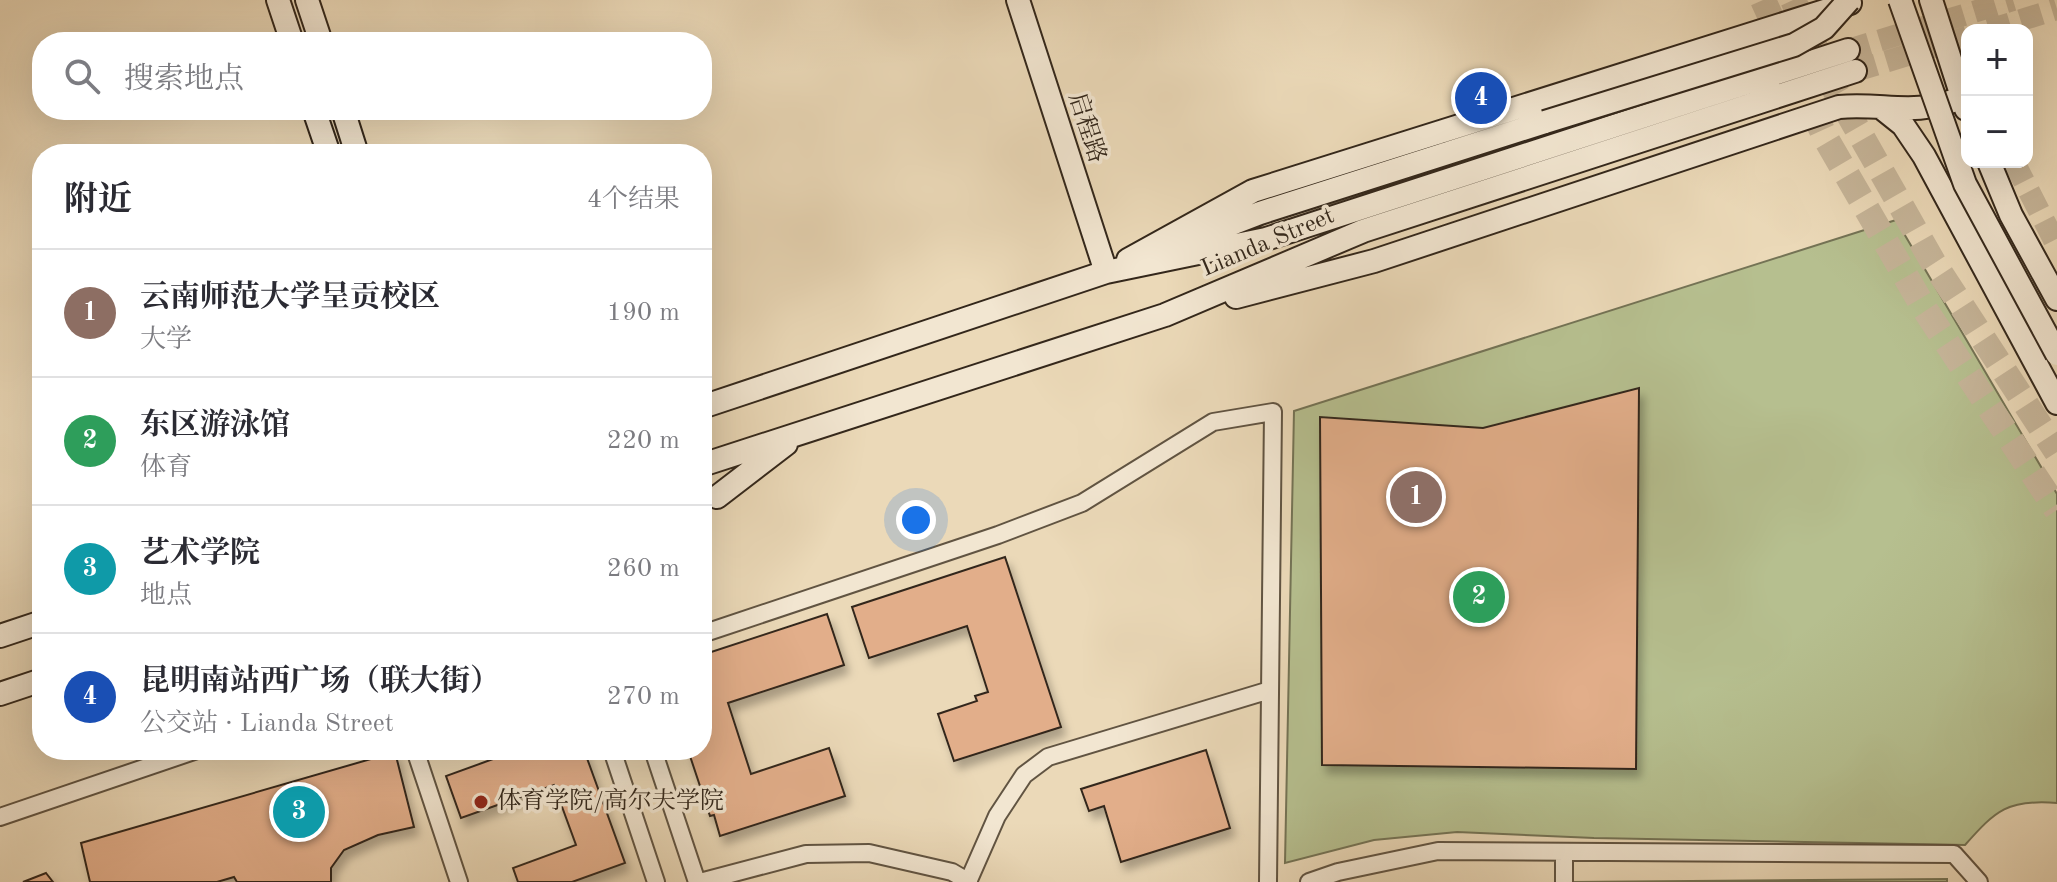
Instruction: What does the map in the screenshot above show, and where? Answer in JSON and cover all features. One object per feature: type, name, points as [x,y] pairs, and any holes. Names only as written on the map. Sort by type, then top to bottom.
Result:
[{"type":"main road","points":[[278,0],[289,32]]},
{"type":"main road","points":[[307,0],[318,32]]},
{"type":"main road","name":"启程路","points":[[1018,0],[1106,272]]},
{"type":"main road","points":[[1106,272],[1260,213],[1794,45],[1824,28],[1849,0]]},
{"type":"main road","points":[[1106,272],[1253,191],[1859,0]]},
{"type":"main road","points":[[1900,0],[1965,184],[2057,354]]},
{"type":"main road","points":[[1931,0],[1961,96]]},
{"type":"main road","name":"Lianda Street","points":[[712,404],[1106,272],[1266,239],[1852,61],[1363,231],[1165,315],[712,462]]},
{"type":"main road","points":[[1165,315],[1374,261],[1839,107],[1922,110],[1961,104]]},
{"type":"main road","points":[[1883,109],[1903,125],[1924,156],[2057,403]]},
{"type":"main road","points":[[317,120],[326,144]]},
{"type":"main road","points":[[346,120],[354,144]]},
{"type":"main road","points":[[1991,168],[2011,215],[2057,299]]},
{"type":"main road","points":[[717,497],[800,433]]},
{"type":"main road","points":[[0,636],[32,625]]},
{"type":"main road","points":[[0,694],[32,683]]},
{"type":"street","points":[[712,631],[998,535],[1082,503],[1213,422],[1273,412],[1268,882]]},
{"type":"street","points":[[656,760],[698,882],[806,854],[869,853],[952,872],[969,882],[1004,806],[1024,775],[1048,757],[1270,690]]},
{"type":"street","points":[[0,817],[168,760]]},
{"type":"street","points":[[418,760],[459,882]]},
{"type":"street","points":[[615,760],[656,882]]},
{"type":"street","points":[[1309,882],[1338,872],[1438,851],[1954,854],[1979,882]]},
{"type":"street","points":[[1564,853],[1564,882]]},
{"type":"green space","points":[[1896,220],[2057,494],[2057,803],[2026,803],[2004,809],[1965,845],[1594,838],[1457,832],[1374,840],[1285,863],[1294,411]]},
{"type":"green space","points":[[1947,879],[1947,882],[1572,882]]},
{"type":"building","points":[[1639,388],[1636,769],[1322,765],[1320,417],[1483,428]]},
{"type":"building","points":[[1005,557],[1061,727],[954,761],[938,714],[977,701],[975,696],[988,692],[967,626],[869,658],[852,607]]},
{"type":"building","points":[[827,614],[844,665],[728,703],[751,774],[829,748],[845,796],[720,836],[691,760],[712,760],[712,652]]},
{"type":"building","points":[[1206,750],[1230,828],[1121,862],[1104,806],[1089,811],[1081,789]]},
{"type":"building","points":[[367,760],[397,760],[414,827],[378,835],[344,850],[331,868],[331,882],[237,882],[234,877],[217,882],[90,882],[81,843]]},
{"type":"building","name":"体育学院/高尔夫学院","points":[[490,760],[588,760],[625,863],[572,882],[518,882],[513,868],[576,845],[554,785],[461,818],[446,776]]},
{"type":"building","points":[[46,873],[53,882],[23,882]]},
{"type":"tunnel","points":[[1763,0],[1825,137],[1924,308],[2057,510]]},
{"type":"tunnel","points":[[1793,0],[1835,90],[1933,262],[2057,452]]},
{"type":"tunnel","points":[[1848,50],[2013,0]]},
{"type":"tunnel","points":[[2008,24],[2057,9]]},
{"type":"tunnel","points":[[1855,71],[1961,39]]},
{"type":"tunnel","points":[[2017,168],[2057,246]]},
{"type":"place","name":"昆明南站西广场（联大街）","points":[[1481,98]]},
{"type":"place","name":"云南师范大学呈贡校区","points":[[1416,497]]},
{"type":"place","name":"东区游泳馆","points":[[1479,597]]},
{"type":"place","name":"体育学院/高尔夫学院","points":[[481,802]]},
{"type":"place","name":"艺术学院","points":[[299,812]]}]
